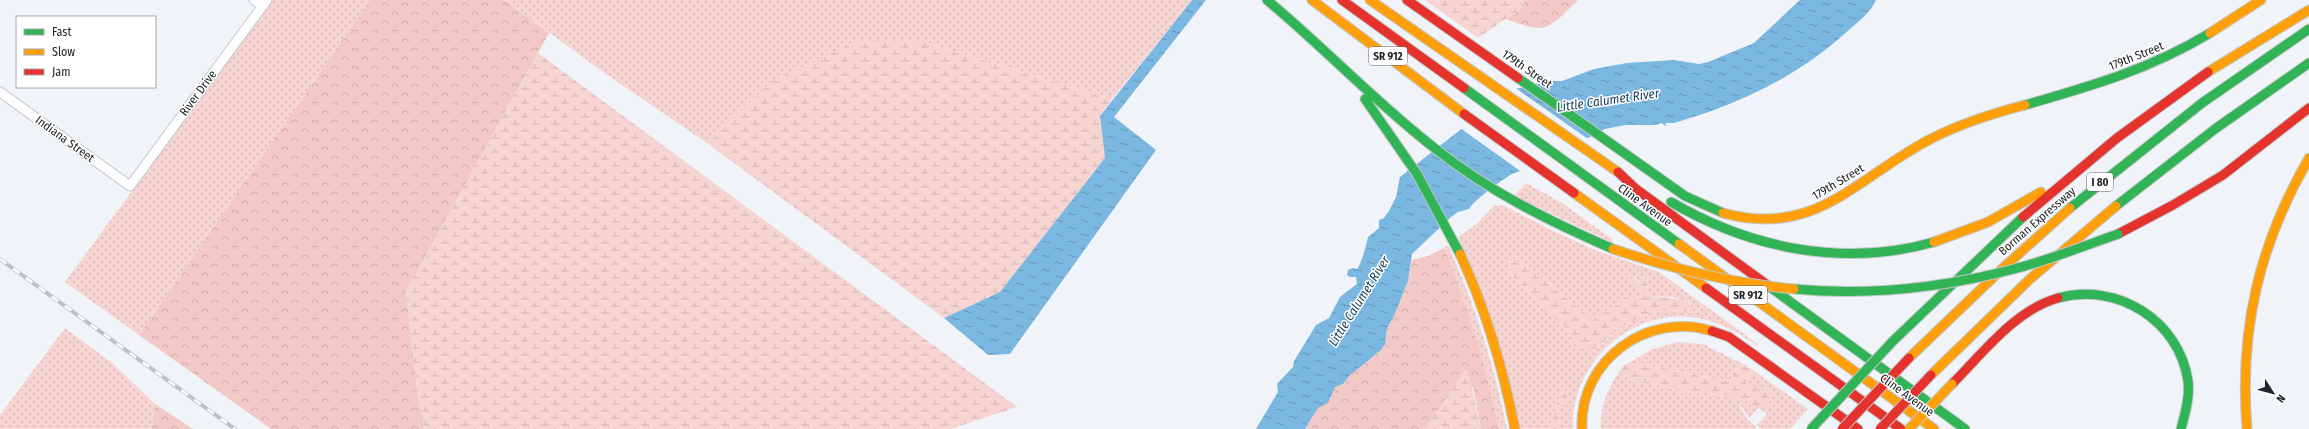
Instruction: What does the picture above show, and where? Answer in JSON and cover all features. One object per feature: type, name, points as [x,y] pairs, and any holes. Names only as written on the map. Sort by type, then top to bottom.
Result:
[{"type":"main road","points":[[1267,0],[1415,133],[1458,167],[1516,204],[1546,220],[1613,249],[1678,270],[1728,281],[1804,290],[1868,292],[1895,290],[1989,275],[2069,252],[2118,234],[2173,205],[2223,175],[2309,108]]},
{"type":"main road","name":"SR 912","points":[[1312,0],[1463,113],[1901,429]]},
{"type":"main road","name":"Cline Avenue","points":[[1342,0],[1562,161],[1934,429]]},
{"type":"main road","points":[[1370,0],[1504,90],[1612,167],[1642,193],[1965,429]]},
{"type":"main road","name":"179th Street","points":[[1407,0],[1685,196],[1717,212],[1746,219],[1761,220],[1792,217],[1823,206],[1942,133],[1969,122],[2134,72],[2188,46],[2261,0]]},
{"type":"main road","points":[[1811,429],[1893,341],[1970,266],[2091,159],[2152,112],[2207,73],[2309,10]]},
{"type":"main road","name":"Borman Expressway","points":[[1842,429],[1908,358],[1998,272],[2075,203],[2199,104],[2309,29]]},
{"type":"main road","points":[[1334,59],[1400,146],[1430,195],[1456,245],[1491,332],[1503,375],[1515,429]]},
{"type":"main road","name":"I 80","points":[[1880,429],[1931,375],[1992,315],[2076,239],[2148,179],[2217,126],[2309,63]]},
{"type":"main road","points":[[2248,429],[2244,374],[2248,327],[2257,284],[2282,209],[2309,158]]},
{"type":"main road","points":[[1612,167],[1648,187],[1685,212],[1719,229],[1758,242],[1800,249],[1846,253],[1886,250],[1932,243],[1970,230],[2007,213],[2091,159]]},
{"type":"main road","points":[[1909,429],[1952,384],[2034,308],[2065,295],[2085,293],[2104,294],[2139,307],[2154,318],[2171,336],[2182,358],[2188,381],[2187,408],[2181,429]]},
{"type":"main road","points":[[1582,429],[1585,400],[1592,381],[1610,356],[1636,335],[1674,325],[1712,330],[1729,337],[1858,429]]},
{"type":"street","points":[[254,0],[265,3]]},
{"type":"street","name":"River Drive","points":[[130,186],[265,3]]},
{"type":"street","name":"Indiana Street","points":[[0,92],[130,186]]},
{"type":"green space","points":[[273,0],[370,0],[139,335],[65,282]]},
{"type":"green space","points":[[370,0],[505,0],[549,33],[406,292],[418,397],[425,429],[271,429],[139,335]]},
{"type":"green space","points":[[505,0],[1192,0],[1112,99],[924,42],[771,82],[707,143],[599,69]]},
{"type":"green space","points":[[1425,0],[1527,0],[1520,9],[1478,38]]},
{"type":"green space","points":[[1527,0],[1578,0],[1560,18],[1546,27],[1531,27],[1506,19],[1520,9]]},
{"type":"green space","points":[[859,40],[924,42],[1112,99],[1100,116],[1105,158],[1000,292],[944,318],[707,143],[771,82]]},
{"type":"green space","points":[[538,53],[1017,407],[951,429],[425,429],[418,397],[406,292]]},
{"type":"green space","points":[[1526,183],[1562,203],[1612,239],[1613,243],[1514,196]]},
{"type":"green space","points":[[1495,205],[1505,206],[1551,230],[1595,250],[1659,272],[1759,345],[1758,346],[1726,327],[1691,317],[1668,317],[1646,323],[1625,333],[1607,347],[1592,364],[1581,384],[1575,406],[1573,429],[1561,429],[1558,413],[1560,410],[1566,380],[1550,429],[1518,429],[1458,237],[1477,224]],"holes":[[[1522,262],[1593,320],[1621,302],[1640,296],[1642,292],[1633,276],[1641,284],[1644,272],[1647,271],[1648,296],[1673,297],[1691,303],[1685,312],[1660,311],[1637,319],[1617,332],[1598,348],[1573,338],[1572,333],[1546,311],[1507,270],[1510,267]]]},
{"type":"green space","points":[[1448,245],[1467,290],[1483,336],[1490,358],[1507,429],[1499,429],[1483,360],[1461,292],[1444,248]]},
{"type":"green space","points":[[1444,248],[1461,292],[1483,360],[1499,429],[1481,429],[1473,387],[1442,405],[1425,429],[1305,429],[1318,408],[1331,398],[1331,392],[1335,387],[1343,384],[1349,376],[1381,350],[1385,344],[1387,328],[1394,316],[1408,281],[1412,260],[1428,256]]},
{"type":"green space","points":[[1510,257],[1516,262],[1522,262],[1593,320],[1621,302],[1640,296],[1641,292],[1624,277],[1627,274],[1641,284],[1644,272],[1647,271],[1648,296],[1685,300],[1693,306],[1685,312],[1664,311],[1645,316],[1626,325],[1598,347],[1590,351],[1574,346],[1572,333],[1546,311],[1507,270],[1510,267],[1507,259]]},
{"type":"green space","points":[[65,328],[112,363],[155,404],[152,429],[0,429],[0,415]]},
{"type":"green space","points":[[1678,342],[1703,344],[1741,363],[1730,382],[1643,364],[1627,364],[1653,349]]},
{"type":"green space","points":[[1741,363],[1753,370],[1746,382],[1747,386],[1767,388],[1771,391],[1772,399],[1767,406],[1754,406],[1740,399],[1719,395],[1681,394],[1675,388],[1637,382],[1622,374],[1623,366],[1627,364],[1643,364],[1730,382]]},
{"type":"green space","points":[[1623,366],[1622,374],[1636,382],[1675,388],[1681,394],[1719,395],[1740,399],[1754,406],[1767,406],[1767,388],[1747,386],[1746,382],[1753,370],[1808,409],[1790,429],[1761,429],[1749,418],[1740,404],[1739,405],[1747,419],[1758,429],[1601,429],[1602,412],[1606,396]],"holes":[[[1759,408],[1767,414],[1757,425],[1749,418]]]},
{"type":"green space","points":[[1467,367],[1481,429],[1425,429]]},
{"type":"green space","points":[[1566,379],[1566,400],[1558,413],[1561,429],[1550,429],[1555,410]]},
{"type":"green space","points":[[155,404],[193,429],[152,429]]},
{"type":"water","points":[[1192,0],[1206,0],[1114,117],[1156,150],[1010,354],[988,355],[944,318],[1000,292],[1105,158],[1100,116]]},
{"type":"water","name":"Little Calumet River","points":[[1800,0],[1876,0],[1868,12],[1831,46],[1810,61],[1768,86],[1722,107],[1674,123],[1666,123],[1666,126],[1661,123],[1656,125],[1625,125],[1605,129],[1527,170],[1516,172],[1503,179],[1483,195],[1469,209],[1458,212],[1451,217],[1412,254],[1408,281],[1394,316],[1387,328],[1385,344],[1381,350],[1349,376],[1343,384],[1335,387],[1328,403],[1318,408],[1305,429],[1256,429],[1278,392],[1277,384],[1293,367],[1294,361],[1316,325],[1329,318],[1340,297],[1357,284],[1356,277],[1350,277],[1347,275],[1348,270],[1352,268],[1357,269],[1361,263],[1368,237],[1379,228],[1379,220],[1384,218],[1396,197],[1400,177],[1511,90],[1549,81],[1562,81],[1594,69],[1627,63],[1674,60],[1699,64],[1708,62],[1754,43]]},
{"type":"pier","points":[[1514,87],[1588,139],[1550,162],[1523,173],[1460,128],[1492,98]]},
{"type":"railway","points":[[0,259],[235,429]]},
{"type":"traffic: fast","points":[[1267,0],[1310,37],[1393,114],[1457,165],[1500,193],[1544,217],[1613,249]]},
{"type":"traffic: fast","points":[[2070,208],[2202,103],[2309,29]]},
{"type":"traffic: fast","points":[[2025,105],[2073,91],[2143,67],[2188,46],[2210,33]]},
{"type":"traffic: fast","points":[[2116,206],[2215,129],[2309,63]]},
{"type":"traffic: fast","points":[[1518,78],[1685,196],[1723,213]]},
{"type":"traffic: fast","points":[[1464,88],[1679,244]]},
{"type":"traffic: fast","points":[[1365,99],[1417,174],[1460,254]]},
{"type":"traffic: fast","points":[[1671,202],[1701,218],[1733,231],[1765,242],[1798,249],[1832,253],[1866,253],[1900,250],[1934,242]]},
{"type":"traffic: fast","points":[[1893,341],[2023,217]]},
{"type":"traffic: fast","points":[[1794,289],[1849,292],[1932,286],[1987,276],[2027,265],[2066,253],[2118,234]]},
{"type":"traffic: fast","points":[[1770,287],[1965,429]]},
{"type":"traffic: fast","points":[[2058,298],[2080,294],[2102,296],[2123,301],[2142,311],[2158,324],[2172,340],[2182,359],[2188,381],[2188,399],[2181,429]]},
{"type":"traffic: fast","points":[[1811,429],[1893,341]]},
{"type":"traffic: slow","points":[[1312,0],[1464,114]]},
{"type":"traffic: slow","points":[[1370,0],[1618,172]]},
{"type":"traffic: slow","points":[[2210,33],[2261,0]]},
{"type":"traffic: slow","points":[[2208,72],[2309,10]]},
{"type":"traffic: slow","points":[[1723,213],[1755,219],[1783,218],[1808,212],[1831,202],[1900,157],[1949,130],[1974,120],[2025,105]]},
{"type":"traffic: slow","points":[[2247,429],[2245,392],[2246,357],[2256,289],[2265,256],[2277,223],[2309,158]]},
{"type":"traffic: slow","points":[[1934,242],[1988,222],[2041,192]]},
{"type":"traffic: slow","points":[[1574,193],[1706,288]]},
{"type":"traffic: slow","points":[[1931,375],[2030,279],[2116,206]]},
{"type":"traffic: slow","points":[[1909,358],[2003,268],[2070,208]]},
{"type":"traffic: slow","points":[[1679,244],[1934,429]]},
{"type":"traffic: slow","points":[[1613,249],[1658,263],[1702,274],[1748,283],[1794,289]]},
{"type":"traffic: slow","points":[[1460,254],[1478,296],[1493,340],[1515,429]]},
{"type":"traffic: slow","points":[[1582,429],[1584,404],[1592,382],[1605,362],[1622,347],[1642,335],[1664,328],[1688,327],[1712,331]]},
{"type":"traffic: slow","points":[[1909,429],[1952,384]]},
{"type":"traffic: jam","points":[[1342,0],[1464,88]]},
{"type":"traffic: jam","points":[[1407,0],[1518,78]]},
{"type":"traffic: jam","points":[[2023,217],[2117,138],[2208,72]]},
{"type":"traffic: jam","points":[[2118,234],[2173,205],[2223,175],[2309,108]]},
{"type":"traffic: jam","points":[[1464,114],[1574,193]]},
{"type":"traffic: jam","points":[[1618,172],[1636,189],[1770,287]]},
{"type":"traffic: jam","points":[[1706,288],[1901,429]]},
{"type":"traffic: jam","points":[[1952,384],[1988,346],[2014,322],[2042,304],[2058,298]]},
{"type":"traffic: jam","points":[[1712,331],[1729,337],[1858,429]]},
{"type":"traffic: jam","points":[[1842,429],[1909,358]]},
{"type":"traffic: jam","points":[[1880,429],[1931,375]]}]
